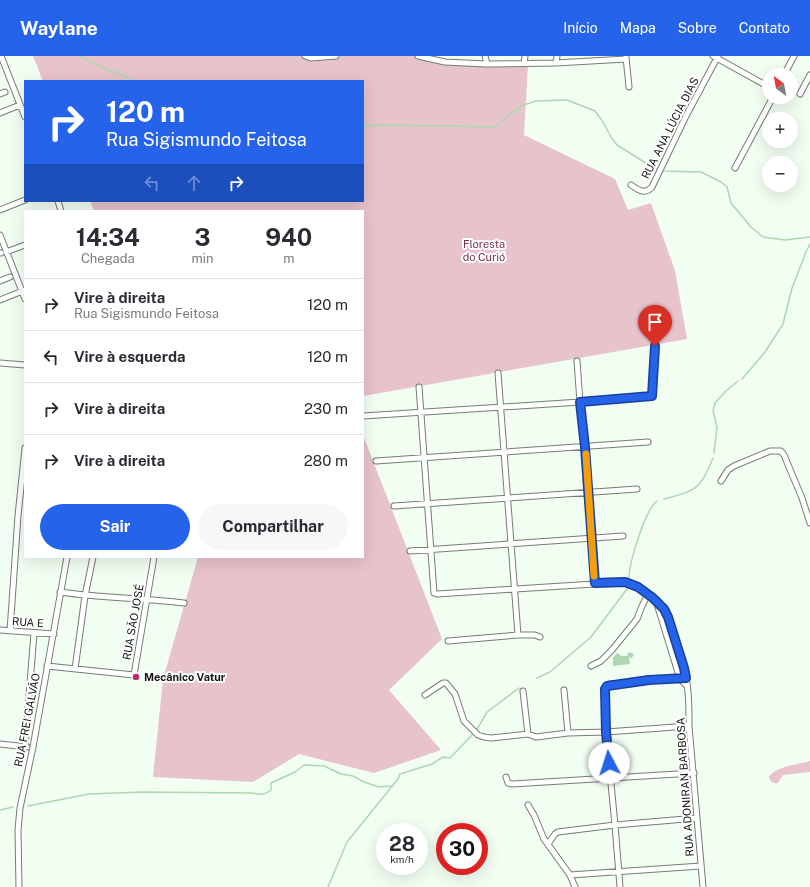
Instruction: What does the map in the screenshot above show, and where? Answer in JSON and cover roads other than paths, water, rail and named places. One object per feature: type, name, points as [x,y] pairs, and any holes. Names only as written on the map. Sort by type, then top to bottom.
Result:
[{"type":"street","points":[[1,56],[24,115]]},
{"type":"street","points":[[305,56],[311,58],[336,56]]},
{"type":"street","points":[[418,56],[445,62],[487,64],[556,64],[592,58],[626,57],[629,87]]},
{"type":"street","points":[[485,56],[487,64]]},
{"type":"street","points":[[524,64],[525,56]]},
{"type":"street","points":[[556,64],[557,56]]},
{"type":"street","points":[[788,68],[794,56]]},
{"type":"street","points":[[716,57],[762,83]]},
{"type":"street","name":"RUA ANA LÚCIA DIAS","points":[[631,185],[642,192],[647,191],[652,187],[677,133],[716,57]]},
{"type":"street","points":[[800,94],[810,75]]},
{"type":"street","points":[[735,168],[769,104]]},
{"type":"street","points":[[0,113],[20,105]]},
{"type":"street","points":[[0,210],[24,200]]},
{"type":"street","points":[[0,235],[2,252],[23,291],[0,300]]},
{"type":"street","points":[[2,252],[24,244]]},
{"type":"street","points":[[0,281],[10,277]]},
{"type":"street","points":[[364,416],[652,396],[655,346]]},
{"type":"street","points":[[577,361],[595,583]]},
{"type":"street","points":[[0,363],[24,365]]},
{"type":"street","points":[[498,373],[518,635]]},
{"type":"street","points":[[419,387],[430,550]]},
{"type":"street","points":[[376,461],[648,442]]},
{"type":"street","points":[[721,481],[728,470],[734,466],[770,451],[780,451],[784,455],[802,498],[810,523]]},
{"type":"street","points":[[10,631],[18,516],[24,458]]},
{"type":"street","points":[[394,506],[636,489]]},
{"type":"street","points":[[18,516],[24,517]]},
{"type":"street","points":[[410,551],[623,536]]},
{"type":"street","name":"RUA ADONIRAN BARBOSA","points":[[430,550],[433,592],[435,594],[625,582],[630,583],[648,594],[664,609],[668,617],[686,678],[703,887]]},
{"type":"street","name":"RUA FREI GALVÃO","points":[[19,887],[18,830],[20,808],[33,747],[67,558]]},
{"type":"street","points":[[75,668],[85,596],[93,558]]},
{"type":"street","name":"RUA SÃO JOSÉ","points":[[47,666],[134,675],[154,558]]},
{"type":"street","points":[[60,592],[85,596],[148,599],[184,603]]},
{"type":"street","points":[[591,666],[601,661],[612,650],[637,619],[648,594]]},
{"type":"street","points":[[657,603],[680,679],[687,686]]},
{"type":"street","name":"RUA E","points":[[0,630],[54,634]]},
{"type":"street","points":[[25,746],[34,632]]},
{"type":"street","points":[[448,641],[518,635],[535,635],[540,637]]},
{"type":"street","points":[[620,887],[616,825],[606,732],[605,689],[610,684],[686,678]]},
{"type":"street","points":[[425,695],[443,683],[446,683],[454,691],[464,721],[481,737],[492,738],[528,734],[536,736],[689,726]]},
{"type":"street","points":[[564,690],[568,733]]},
{"type":"street","points":[[523,691],[528,734]]},
{"type":"street","points":[[0,744],[33,747]]},
{"type":"street","points":[[506,777],[508,783],[512,784],[694,773]]},
{"type":"street","points":[[528,805],[548,844],[570,875],[575,887]]},
{"type":"street","points":[[548,844],[558,832],[697,818]]},
{"type":"street","points":[[570,875],[701,866]]},
{"type":"waterway","points":[[81,56],[90,62],[133,80]]},
{"type":"waterway","points":[[364,126],[495,127],[521,106],[536,101],[567,100],[595,111],[617,145],[649,165],[663,171],[701,172],[721,182],[727,187],[731,203],[751,227],[763,237],[785,240],[810,237]]},
{"type":"waterway","points":[[742,379],[765,352],[783,324],[792,288],[810,244]]},
{"type":"waterway","points":[[714,453],[717,427],[713,411],[715,403],[738,381]]},
{"type":"waterway","points":[[664,499],[683,494],[696,487],[705,475],[713,458]]},
{"type":"waterway","points":[[629,581],[631,563],[638,538],[647,515],[657,501]]},
{"type":"waterway","points":[[537,678],[550,672],[591,637],[627,589]]},
{"type":"waterway","points":[[476,731],[487,712],[519,688]]},
{"type":"waterway","points":[[328,887],[347,842],[398,779],[400,774],[432,764],[443,757],[450,758],[473,734]]},
{"type":"waterway","points":[[28,806],[89,794],[142,792],[262,794],[271,790],[271,783],[295,772],[304,765],[324,766],[341,774],[353,776],[364,782],[379,787],[391,786]]},
{"type":"waterway","points":[[0,810],[13,807]]},
{"type":"place","name":"Mecânico Vatur","points":[[136,677]]},
{"type":"park label","name":"Floresta do Curió","points":[[484,250]]}]
